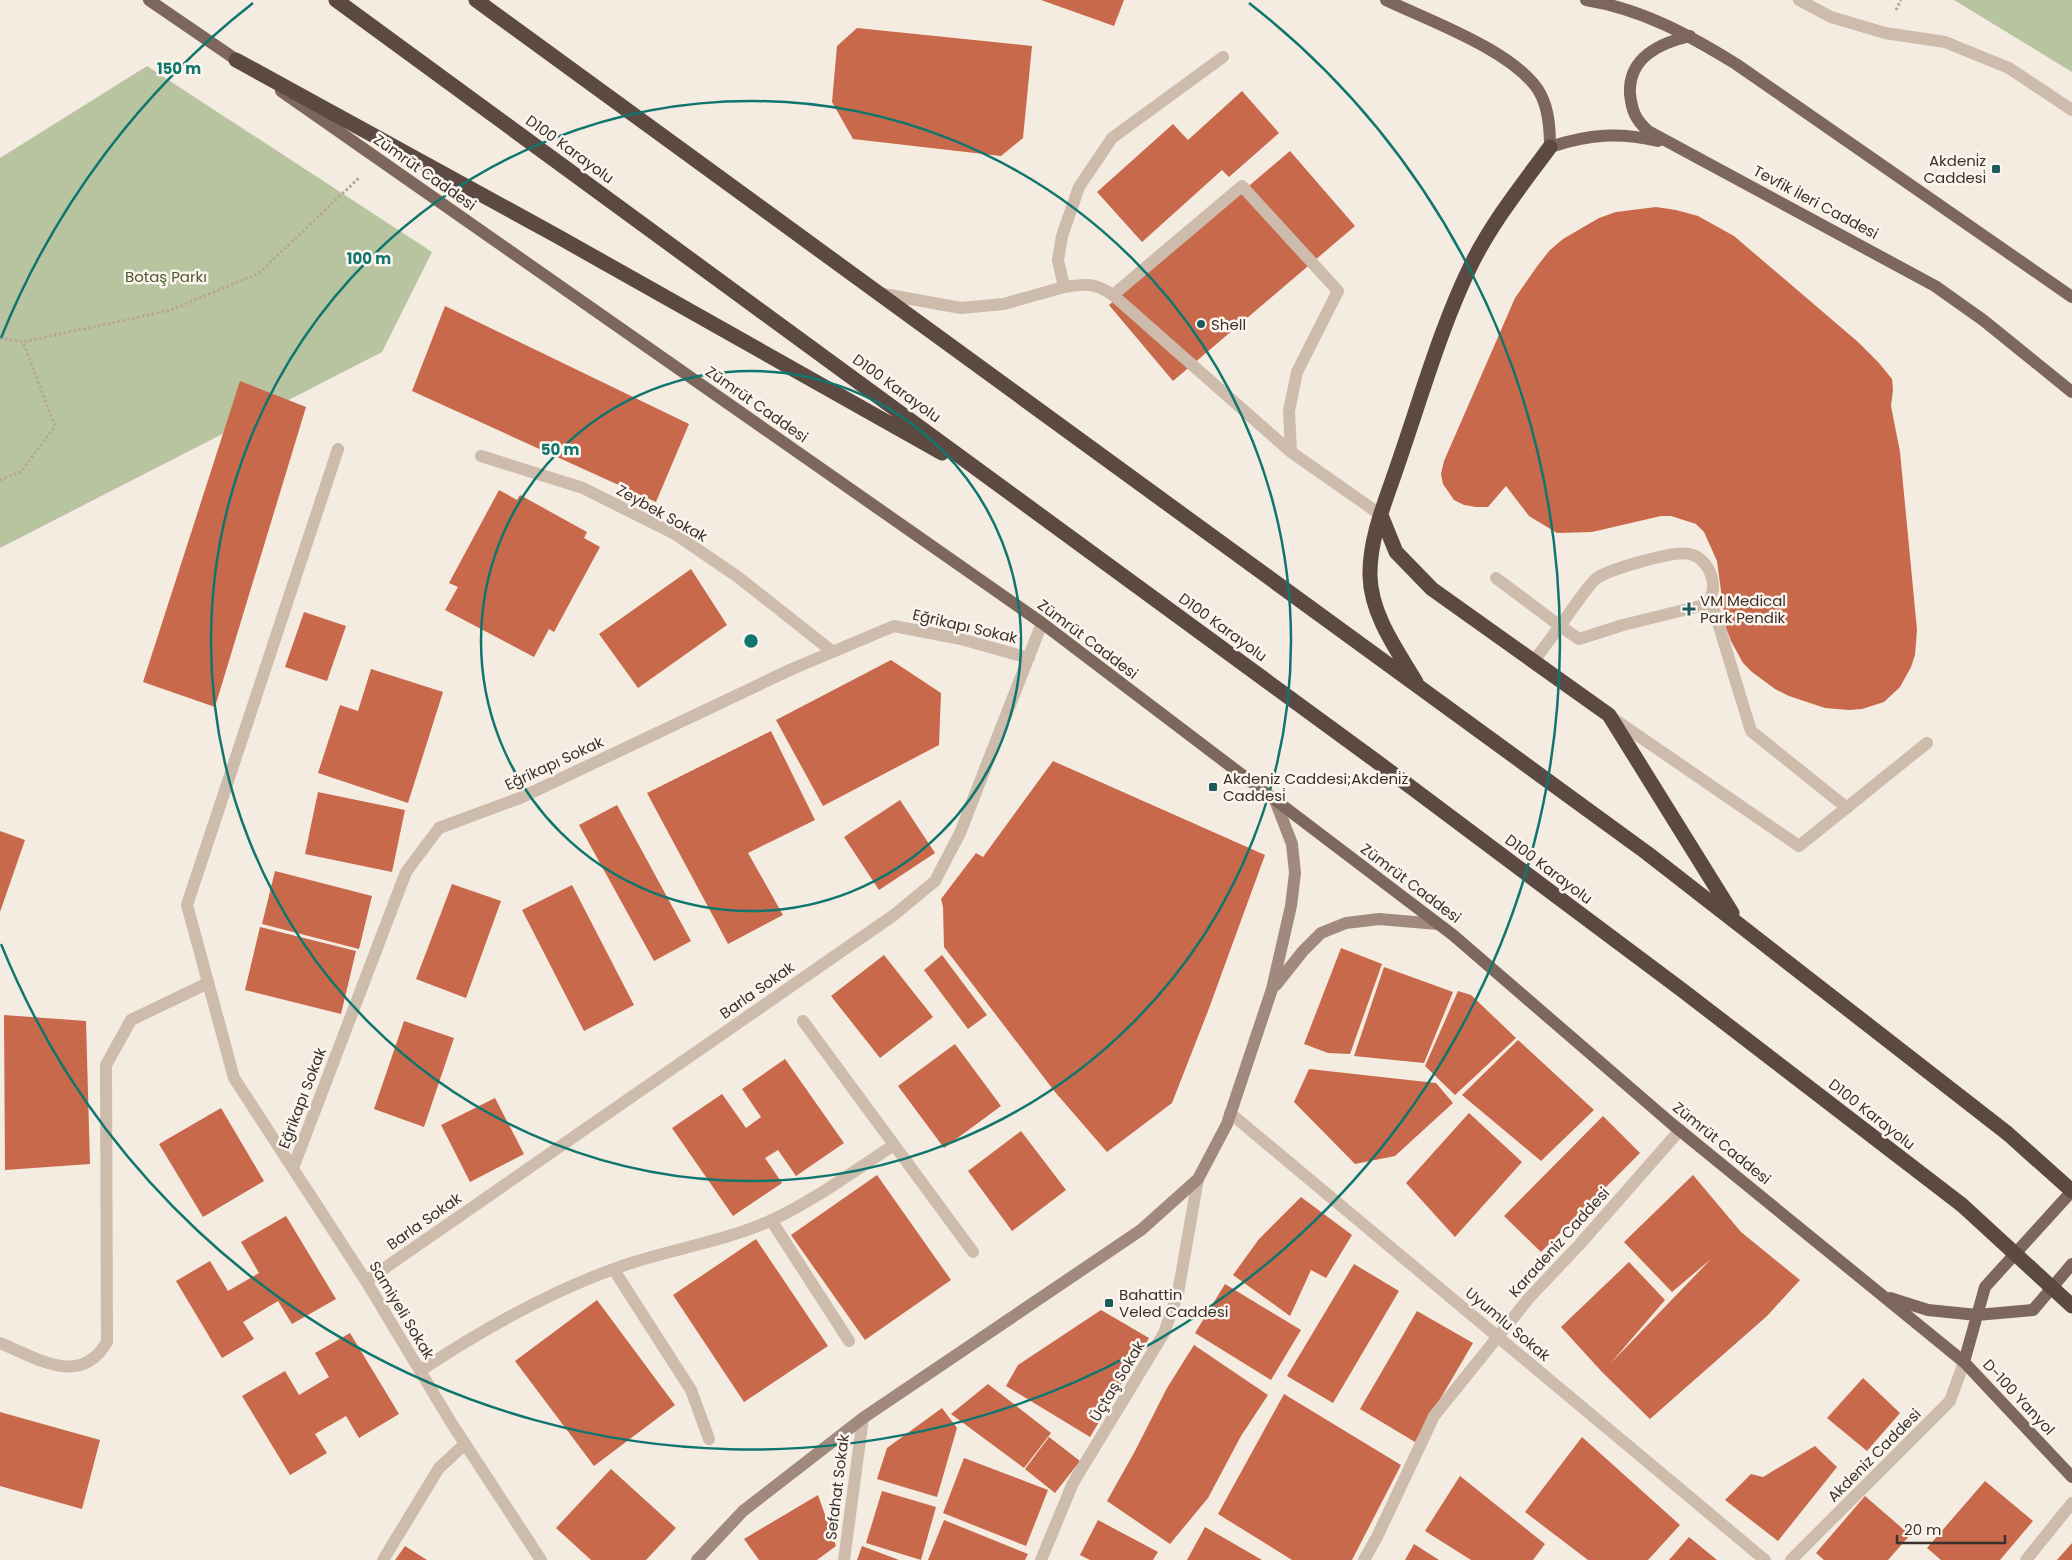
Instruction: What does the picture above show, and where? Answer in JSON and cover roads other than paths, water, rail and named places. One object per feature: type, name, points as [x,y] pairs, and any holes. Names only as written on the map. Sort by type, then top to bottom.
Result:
[{"type":"highway","name":"D100 Karayolu","points":[[336,0],[1004,487],[1360,749],[1682,990],[1962,1205],[2072,1306]]},
{"type":"highway","points":[[476,0],[1647,853],[2007,1133],[2072,1191]]},
{"type":"highway","points":[[236,60],[557,236],[1004,487]]},
{"type":"highway","points":[[1419,688],[1392,641],[1373,600],[1370,576],[1372,549],[1381,515],[1446,321],[1472,263],[1499,215],[1550,147]]},
{"type":"highway","points":[[1381,515],[1396,552],[1432,589],[1609,715],[1738,923]]},
{"type":"main road","name":"Zümrüt Caddesi","points":[[149,0],[1042,624],[1438,924],[1680,1130],[1964,1362]]},
{"type":"main road","points":[[1386,0],[1492,50],[1523,73],[1541,94],[1550,123],[1550,147],[1575,138],[1604,135],[1634,136],[1672,145]]},
{"type":"main road","points":[[1586,0],[1605,3],[1642,15],[1690,36],[1736,64],[2072,297]]},
{"type":"main road","name":"Tevfik İleri Caddesi","points":[[1690,36],[1670,41],[1650,52],[1634,68],[1630,87],[1631,104],[1637,121],[1648,131],[1672,145],[1821,223],[1935,286],[1983,320],[2072,392]]},
{"type":"main road","points":[[1964,1362],[1985,1286],[2072,1191]]},
{"type":"main road","points":[[1883,1296],[1928,1310],[1977,1315],[2033,1310],[2072,1264]]},
{"type":"main road","name":"D-100 Yanyol","points":[[1964,1362],[2072,1477]]},
{"type":"street","points":[[1799,0],[1840,20],[1885,33],[1945,42],[1991,60],[2010,68],[2072,110]]},
{"type":"street","points":[[1064,287],[1058,260],[1062,236],[1079,187],[1112,138],[1223,57]]},
{"type":"street","points":[[1113,295],[1242,186],[1338,291],[1297,372],[1289,411],[1291,452]]},
{"type":"street","points":[[878,293],[961,308],[1004,304],[1064,287],[1086,283],[1101,286],[1291,452],[1381,515]]},
{"type":"street","name":"Samiyeli Sokak","points":[[338,449],[187,905],[234,1078],[366,1281],[465,1444],[541,1560]]},
{"type":"street","name":"Zeybek Sokak","points":[[481,456],[583,488],[674,534],[738,577],[832,652]]},
{"type":"street","points":[[1533,662],[1596,578],[1651,558],[1690,554],[1704,562],[1714,586],[1710,600],[1751,731],[1846,808]]},
{"type":"street","points":[[1496,578],[1579,640],[1623,625],[1704,605],[1710,600]]},
{"type":"street","name":"Barla Sokak","points":[[366,1281],[894,915],[934,881],[960,833],[1042,624]]},
{"type":"street","name":"Eğrikapı Sokak","points":[[293,1168],[406,872],[440,828],[520,798],[792,669],[894,626],[961,638],[1029,658]]},
{"type":"street","points":[[1609,715],[1799,846],[1926,743]]},
{"type":"street","points":[[697,1560],[743,1511],[863,1418],[1141,1230],[1198,1179],[1227,1124],[1272,989],[1291,906],[1295,872],[1292,844],[1275,800]]},
{"type":"street","points":[[1272,989],[1303,951],[1321,933],[1346,924],[1379,918],[1438,924]]},
{"type":"street","points":[[0,1343],[56,1366],[68,1368],[90,1362],[100,1354],[107,1342],[106,1065],[131,1020],[208,983]]},
{"type":"street","points":[[803,1021],[973,1252]]},
{"type":"street","name":"Uyumlu Sokak","points":[[1230,1113],[1764,1560]]},
{"type":"street","name":"Karadeniz Caddesi","points":[[1364,1560],[1377,1537],[1434,1416],[1530,1298],[1680,1130]]},
{"type":"street","points":[[420,1371],[470,1338],[522,1309],[576,1284],[677,1249],[730,1236],[771,1220],[804,1203],[894,1144]]},
{"type":"street","name":"Üçtaş Sokak","points":[[1041,1560],[1073,1483],[1164,1333],[1178,1293],[1198,1179]]},
{"type":"street","points":[[771,1220],[849,1341]]},
{"type":"street","points":[[614,1270],[691,1390],[710,1439]]},
{"type":"street","name":"Akdeniz Caddesi","points":[[1791,1560],[1950,1401],[1964,1362]]},
{"type":"street","name":"Sefahat Sokak","points":[[844,1560],[863,1418]]},
{"type":"street","points":[[383,1560],[439,1468],[465,1444]]},
{"type":"street","points":[[2026,1560],[2072,1503]]},
{"type":"place","name":"Akdeni̇z Caddesi̇","points":[[1996,169]]},
{"type":"place","name":"Shell","points":[[1201,324]]},
{"type":"place","name":"VM Medical Park Pendik","points":[[1689,609]]},
{"type":"place","name":"Akdeniz Caddesi;Akdeni̇z Caddesi̇","points":[[1213,787]]},
{"type":"place","name":"Bahattin Veled Caddesi","points":[[1109,1303]]},
{"type":"park label","name":"Botaş Parkı","points":[[166,276]]}]
